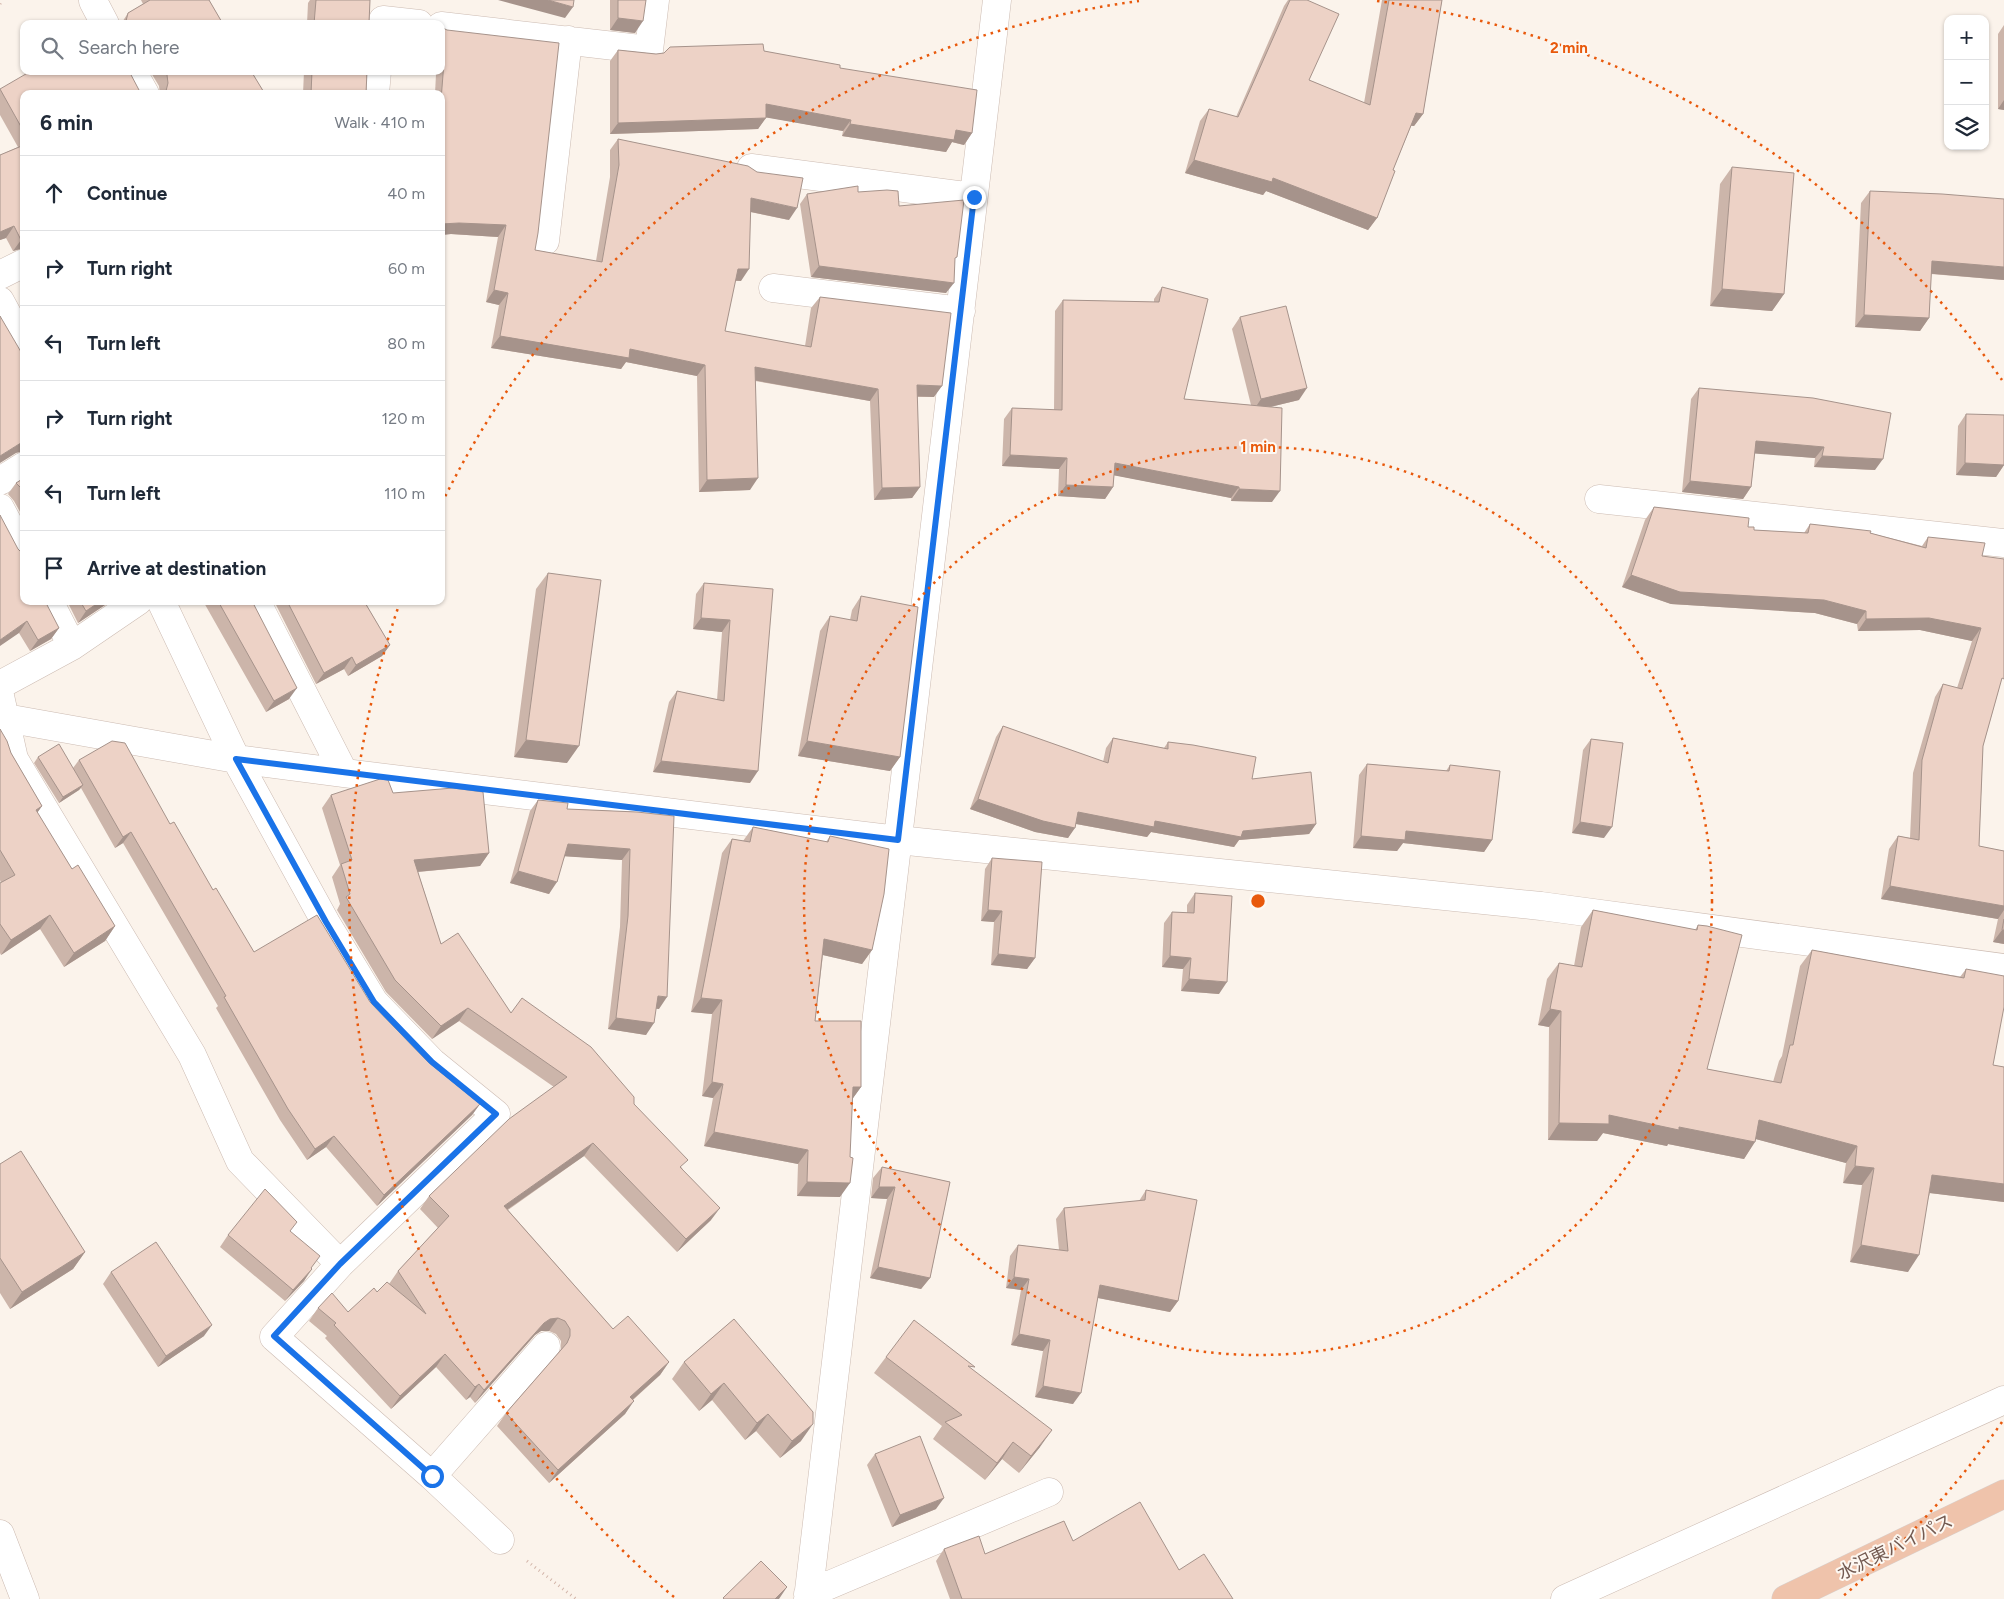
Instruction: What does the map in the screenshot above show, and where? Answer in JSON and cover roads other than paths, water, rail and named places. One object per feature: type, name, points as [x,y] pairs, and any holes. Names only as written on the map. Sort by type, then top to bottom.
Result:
[{"type":"highway","name":"水沢東バイパス","points":[[1786,1599],[2004,1494]]},
{"type":"street","points":[[445,26],[649,50],[655,0]]},
{"type":"street","points":[[808,1597],[997,0]]},
{"type":"street","points":[[380,15],[402,20]]},
{"type":"street","points":[[545,241],[568,40]]},
{"type":"street","points":[[134,75],[143,90]]},
{"type":"street","points":[[375,90],[376,75]]},
{"type":"street","points":[[751,168],[974,197]]},
{"type":"street","points":[[0,275],[20,265]]},
{"type":"street","points":[[773,288],[961,310]]},
{"type":"street","points":[[0,301],[20,338]]},
{"type":"street","points":[[0,481],[20,468]]},
{"type":"street","points":[[1599,499],[2004,543]]},
{"type":"street","points":[[0,508],[20,546]]},
{"type":"street","points":[[51,605],[72,646]]},
{"type":"street","points":[[0,685],[72,646],[132,605]]},
{"type":"street","points":[[163,605],[236,759],[326,922],[374,1002],[432,1062],[496,1114],[340,1264],[274,1336],[432,1476],[500,1540]]},
{"type":"street","points":[[258,605],[344,773]]},
{"type":"street","points":[[340,1264],[240,1162],[192,1055],[14,759],[2,710],[236,759],[344,773],[898,840],[1541,906],[2004,968]]},
{"type":"street","points":[[432,1476],[546,1346]]},
{"type":"street","points":[[1565,1599],[2004,1400]]},
{"type":"street","points":[[808,1597],[1049,1492]]},
{"type":"street","points":[[0,1534],[25,1599]]}]
